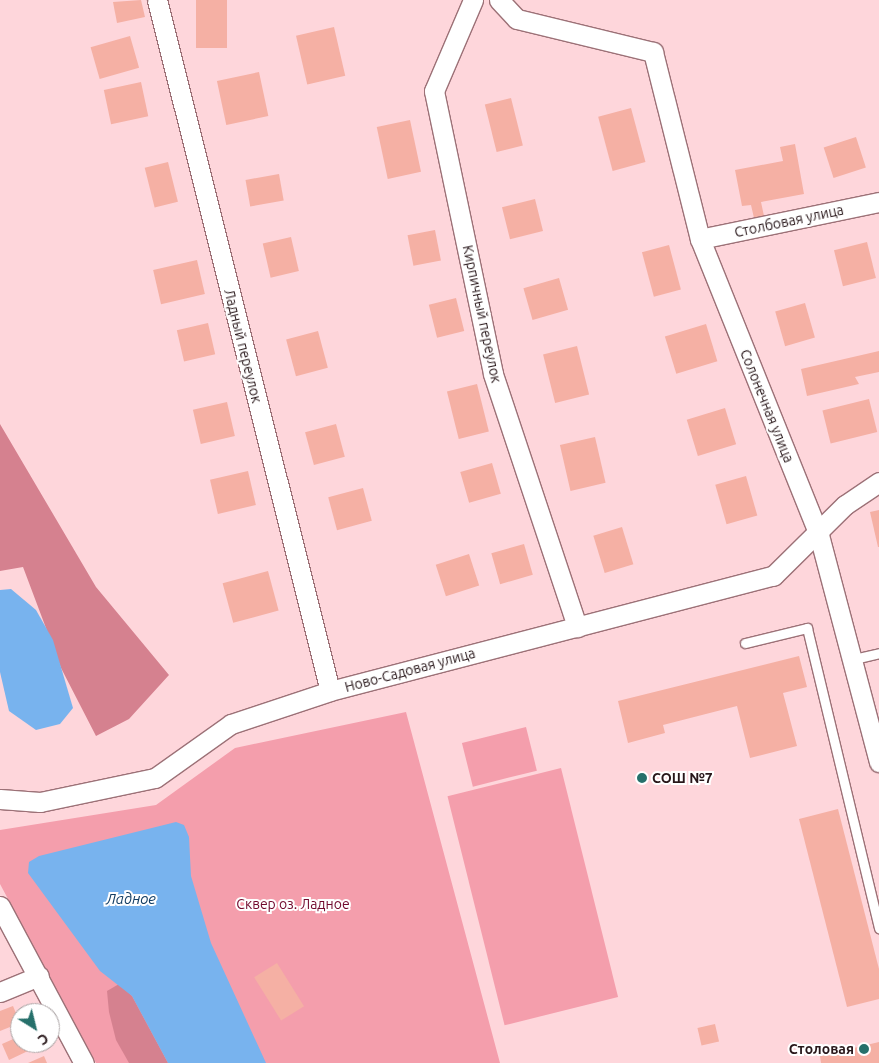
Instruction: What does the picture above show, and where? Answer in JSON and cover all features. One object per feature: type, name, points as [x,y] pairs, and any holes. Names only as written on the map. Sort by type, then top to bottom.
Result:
[{"type":"street","name":"Ладный переулок","points":[[157,0],[330,691]]},
{"type":"street","name":"Кирпичный переулок","points":[[473,0],[434,91],[493,374],[577,627]]},
{"type":"street","name":"Солонечная улица","points":[[499,0],[517,19],[653,52],[700,239],[819,535],[854,659],[879,762]]},
{"type":"street","name":"Столбовая улица","points":[[700,239],[879,202]]},
{"type":"street","name":"Ново-Садовая улица","points":[[0,800],[40,802],[156,778],[231,724],[330,691],[773,576],[819,535],[845,505],[879,482]]},
{"type":"street","points":[[0,906],[84,1063]]},
{"type":"street","points":[[0,992],[39,976]]},
{"type":"lane","points":[[745,643],[807,628],[879,928]]},
{"type":"lane","points":[[854,659],[879,653]]},
{"type":"green space","name":"Сквер оз. Ладное","points":[[406,712],[500,1063],[96,1063],[0,884],[0,830],[156,805],[235,748]]},
{"type":"green space","points":[[526,727],[537,771],[473,787],[462,743]]},
{"type":"green space","points":[[561,768],[618,997],[505,1025],[447,796]]},
{"type":"shaded area","points":[[0,424],[96,587],[169,675],[129,719],[96,736],[61,668],[23,567],[0,571]]},
{"type":"shaded area","points":[[119,984],[132,996],[168,1063],[129,1063],[116,1040],[109,1012],[107,991]]},
{"type":"water","points":[[11,589],[36,610],[53,640],[73,708],[60,724],[36,730],[9,711],[0,672],[0,590]]},
{"type":"water","name":"Ладное","points":[[176,822],[184,825],[189,837],[191,876],[211,943],[266,1063],[168,1063],[132,996],[100,971],[28,873],[29,862],[39,856]]},
{"type":"building","points":[[141,0],[145,17],[117,23],[113,2]]},
{"type":"building","points":[[196,0],[227,0],[227,48],[196,48]]},
{"type":"building","points":[[334,27],[345,76],[307,84],[296,36]]},
{"type":"building","points":[[130,36],[139,68],[100,79],[91,47]]},
{"type":"building","points":[[259,72],[268,116],[226,125],[217,81]]},
{"type":"building","points":[[141,82],[148,116],[111,124],[104,90]]},
{"type":"building","points":[[511,98],[523,146],[497,152],[485,105]]},
{"type":"building","points":[[631,108],[645,162],[613,171],[598,117]]},
{"type":"building","points":[[410,120],[421,172],[388,179],[377,127]]},
{"type":"building","points":[[856,137],[866,167],[834,178],[824,148]]},
{"type":"building","points":[[795,144],[804,194],[761,202],[764,216],[754,218],[751,205],[742,206],[735,170],[783,161],[780,147]]},
{"type":"building","points":[[168,162],[178,202],[155,208],[145,168]]},
{"type":"building","points":[[279,174],[284,201],[250,206],[246,180]]},
{"type":"building","points":[[535,199],[543,231],[510,239],[502,207]]},
{"type":"building","points":[[435,230],[441,260],[413,266],[408,235]]},
{"type":"building","points":[[291,237],[299,271],[271,278],[263,244]]},
{"type":"building","points":[[867,242],[876,278],[843,286],[834,250]]},
{"type":"building","points":[[669,245],[681,289],[654,297],[642,252]]},
{"type":"building","points":[[197,260],[205,294],[161,304],[153,270]]},
{"type":"building","points":[[559,278],[568,310],[533,320],[523,288]]},
{"type":"building","points":[[456,298],[464,331],[437,338],[429,305]]},
{"type":"building","points":[[805,303],[815,338],[785,346],[775,312]]},
{"type":"building","points":[[208,323],[215,354],[184,361],[177,330]]},
{"type":"building","points":[[706,324],[717,361],[676,374],[665,337]]},
{"type":"building","points":[[318,331],[328,368],[296,376],[286,340]]},
{"type":"building","points":[[577,346],[589,395],[555,403],[543,354]]},
{"type":"building","points":[[879,351],[879,372],[855,377],[859,384],[807,396],[801,369]]},
{"type":"building","points":[[477,384],[489,432],[459,439],[447,391]]},
{"type":"building","points":[[869,399],[877,432],[831,444],[822,411]]},
{"type":"building","points":[[227,402],[235,436],[201,444],[193,410]]},
{"type":"building","points":[[725,408],[736,444],[698,456],[687,420]]},
{"type":"building","points":[[336,424],[345,457],[314,465],[305,432]]},
{"type":"building","points":[[595,437],[606,483],[570,491],[560,445]]},
{"type":"building","points":[[492,463],[501,494],[469,503],[460,472]]},
{"type":"building","points":[[248,471],[256,505],[218,514],[210,480]]},
{"type":"building","points":[[746,476],[757,515],[727,524],[715,485]]},
{"type":"building","points":[[363,488],[372,521],[337,530],[328,497]]},
{"type":"building","points":[[879,510],[879,547],[878,547],[870,512]]},
{"type":"building","points":[[622,527],[633,564],[605,573],[593,536]]},
{"type":"building","points":[[524,544],[533,575],[500,584],[491,553]]},
{"type":"building","points":[[469,554],[479,585],[446,596],[436,565]]},
{"type":"building","points":[[268,571],[279,611],[233,623],[223,583]]},
{"type":"building","points":[[799,656],[807,687],[783,693],[797,746],[750,758],[737,706],[663,725],[665,733],[628,743],[618,701]]},
{"type":"building","points":[[838,809],[879,969],[879,999],[847,1007],[799,819]]},
{"type":"building","points":[[277,963],[304,1006],[281,1021],[254,977]]},
{"type":"building","points":[[10,1007],[10,1027],[0,1031],[0,1011]]},
{"type":"building","points":[[715,1024],[719,1042],[702,1046],[697,1028]]},
{"type":"building","points":[[10,1040],[10,1053],[24,1053],[9,1060],[2,1044]]},
{"type":"building","name":"Столовая","points":[[879,1042],[879,1063],[821,1063],[820,1056]]},
{"type":"building","points":[[44,1056],[47,1063],[28,1063]]},
{"type":"place","name":"СОШ №7","points":[[642,778]]},
{"type":"place","name":"Столовая","points":[[864,1049]]}]
